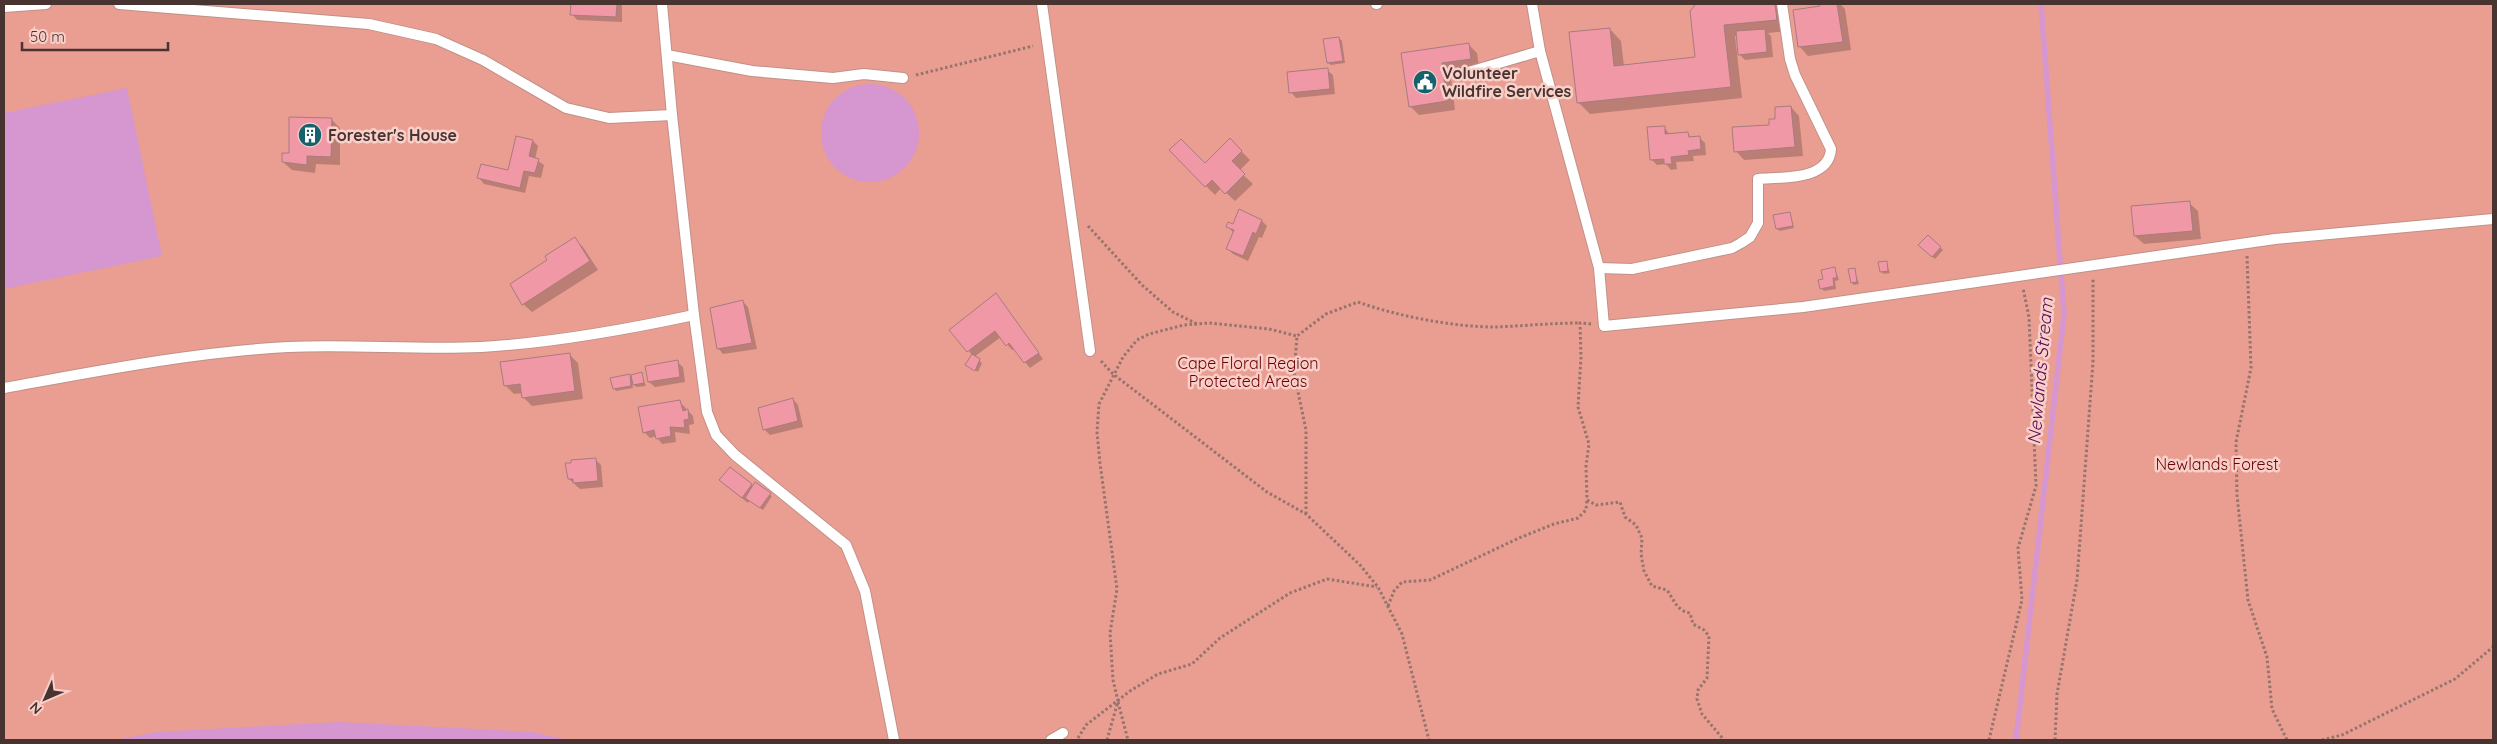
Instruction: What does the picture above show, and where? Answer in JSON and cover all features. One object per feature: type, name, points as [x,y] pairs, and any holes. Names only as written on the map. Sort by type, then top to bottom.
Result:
[{"type":"lane","points":[[4,6],[46,4]]},
{"type":"lane","points":[[119,4],[369,24],[436,39],[483,60],[566,108],[609,118],[672,115]]},
{"type":"lane","points":[[662,4],[694,315],[707,412],[716,436],[735,455],[846,545],[865,591],[894,740]]},
{"type":"lane","points":[[1042,4],[1090,351]]},
{"type":"lane","points":[[1532,4],[1540,51],[1599,268],[1604,326],[1803,307],[2246,243],[2493,219]]},
{"type":"lane","points":[[1599,268],[1632,269],[1732,248],[1750,237],[1758,223],[1758,179],[1804,175],[1826,165],[1831,158],[1831,149],[1795,75],[1790,59],[1782,4]]},
{"type":"lane","points":[[1462,74],[1540,51]]},
{"type":"lane","points":[[666,55],[752,71],[833,78],[864,74],[903,78]]},
{"type":"lane","points":[[4,388],[204,354],[288,347],[480,347],[535,342],[640,327],[694,315]]},
{"type":"lane","points":[[1051,740],[1063,732]]},
{"type":"path","points":[[903,78],[1046,43]]},
{"type":"path","points":[[1087,225],[1142,285],[1173,312],[1198,324]]},
{"type":"path","points":[[2246,243],[2251,368],[2236,442],[2237,495],[2248,600],[2267,657],[2272,709],[2287,740]]},
{"type":"path","points":[[2055,740],[2057,694],[2077,580],[2093,362],[2094,266]]},
{"type":"path","points":[[1989,740],[2022,600],[2018,548],[2036,486],[2029,317],[2021,276]]},
{"type":"path","points":[[1306,514],[1306,430],[1294,373],[1297,336],[1326,314],[1358,302],[1379,310],[1494,327],[1580,323],[1604,326]]},
{"type":"path","points":[[1388,607],[1394,591],[1402,582],[1430,580],[1520,538],[1554,524],[1578,518],[1586,510],[1586,466],[1589,444],[1578,406],[1581,357],[1580,323]]},
{"type":"path","points":[[1128,740],[1113,680],[1110,632],[1117,589],[1107,525],[1097,432],[1099,404],[1123,357],[1137,340],[1161,330],[1198,324],[1269,329],[1297,336]]},
{"type":"path","points":[[1090,351],[1113,374],[1267,492],[1306,514],[1360,565],[1378,587],[1402,634],[1429,740]]},
{"type":"path","points":[[1587,500],[1596,505],[1620,502],[1625,517],[1636,525],[1642,538],[1641,554],[1644,571],[1652,586],[1667,590],[1677,607],[1690,614],[1693,624],[1704,630],[1708,636],[1707,678],[1698,690],[1697,700],[1702,714],[1724,740]]},
{"type":"path","points":[[1076,740],[1086,725],[1118,701],[1158,674],[1192,664],[1220,638],[1290,593],[1327,579],[1378,587]]},
{"type":"path","points":[[2322,740],[2342,735],[2455,679],[2493,647]]},
{"type":"path","points":[[1106,740],[1118,701]]},
{"type":"green space","name":"Cape Floral Region Protected Areas","points":[[4,4],[2493,4],[2493,740],[4,740]]},
{"type":"shaded area","points":[[870,84],[889,88],[905,98],[915,114],[919,133],[915,152],[905,168],[889,178],[870,182],[851,178],[835,168],[825,152],[821,133],[825,114],[835,98],[851,88]]},
{"type":"shaded area","points":[[127,88],[162,256],[4,289],[4,113]]},
{"type":"shaded area","points":[[339,722],[533,732],[568,740],[114,740],[157,732]]},
{"type":"building","points":[[571,4],[617,4],[616,17],[570,15]]},
{"type":"building","points":[[1696,4],[1775,4],[1777,20],[1724,25],[1731,87],[1577,103],[1569,32],[1610,28],[1614,66],[1695,57],[1690,11]]},
{"type":"building","points":[[1819,4],[1837,4],[1843,42],[1798,47],[1793,10],[1820,6]]},
{"type":"building","points":[[1765,29],[1767,52],[1738,55],[1736,31]]},
{"type":"building","points":[[1339,37],[1343,61],[1327,63],[1323,39]]},
{"type":"building","name":"Volunteer Wildfire Services","points":[[1469,43],[1471,59],[1442,63],[1447,101],[1409,107],[1401,53]]},
{"type":"building","points":[[1328,68],[1330,89],[1289,93],[1287,72]]},
{"type":"building","points":[[1791,106],[1795,147],[1734,152],[1732,127],[1769,125],[1769,119],[1775,119],[1775,107]]},
{"type":"building","name":"Forester's House","points":[[289,117],[332,118],[331,157],[307,156],[307,165],[282,162],[282,153],[289,153]]},
{"type":"building","points":[[1665,126],[1665,134],[1688,132],[1689,137],[1700,136],[1701,149],[1688,151],[1689,155],[1671,157],[1672,164],[1664,164],[1664,159],[1650,160],[1647,127]]},
{"type":"building","points":[[516,136],[533,140],[529,156],[539,159],[535,173],[524,171],[520,188],[477,178],[481,164],[508,170]]},
{"type":"building","points":[[1230,138],[1242,151],[1232,161],[1245,174],[1225,194],[1212,180],[1205,187],[1169,150],[1181,139],[1205,163]]},
{"type":"building","points":[[2190,201],[2193,231],[2134,236],[2131,206]]},
{"type":"building","points":[[1239,209],[1262,220],[1256,234],[1253,232],[1243,256],[1226,249],[1234,230],[1226,227],[1228,222],[1233,224]]},
{"type":"building","points":[[1790,212],[1793,226],[1776,229],[1773,215]]},
{"type":"building","points":[[1928,235],[1941,247],[1932,257],[1918,245]]},
{"type":"building","points":[[575,237],[590,261],[522,305],[510,284],[547,260],[545,256]]},
{"type":"building","points":[[1887,261],[1888,271],[1880,272],[1878,262]]},
{"type":"building","points":[[1835,267],[1837,278],[1833,278],[1834,286],[1820,289],[1818,280],[1823,279],[1821,270]]},
{"type":"building","points":[[1855,268],[1857,282],[1851,283],[1848,269]]},
{"type":"building","points":[[996,293],[1039,353],[1024,363],[1009,343],[1006,346],[995,331],[967,352],[949,330]]},
{"type":"building","points":[[743,300],[752,343],[717,349],[710,308]]},
{"type":"building","points":[[570,353],[575,391],[522,398],[520,384],[504,386],[500,362]]},
{"type":"building","points":[[972,354],[980,359],[975,371],[965,365]]},
{"type":"building","points":[[678,360],[680,377],[648,382],[645,366]]},
{"type":"building","points":[[642,372],[644,383],[633,385],[631,375]]},
{"type":"building","points":[[630,374],[631,386],[613,389],[610,378]]},
{"type":"building","points":[[793,398],[798,421],[763,430],[758,408]]},
{"type":"building","points":[[680,400],[683,411],[688,409],[689,419],[684,420],[685,428],[670,427],[671,436],[656,439],[654,430],[643,433],[638,407]]},
{"type":"building","points":[[596,458],[598,481],[573,483],[573,479],[568,479],[565,463],[571,463],[571,460]]},
{"type":"building","points":[[730,467],[752,484],[742,498],[719,480]]},
{"type":"building","points":[[755,482],[771,493],[760,508],[745,498]]},
{"type":"waterway","name":"Newlands Stream","points":[[2016,740],[2064,314],[2041,4]]},
{"type":"place","name":"Volunteer Wildfire Services","points":[[1425,82]]},
{"type":"place","name":"Forester's House","points":[[310,135]]},
{"type":"park label","name":"Newlands Forest","points":[[2217,464]]}]
